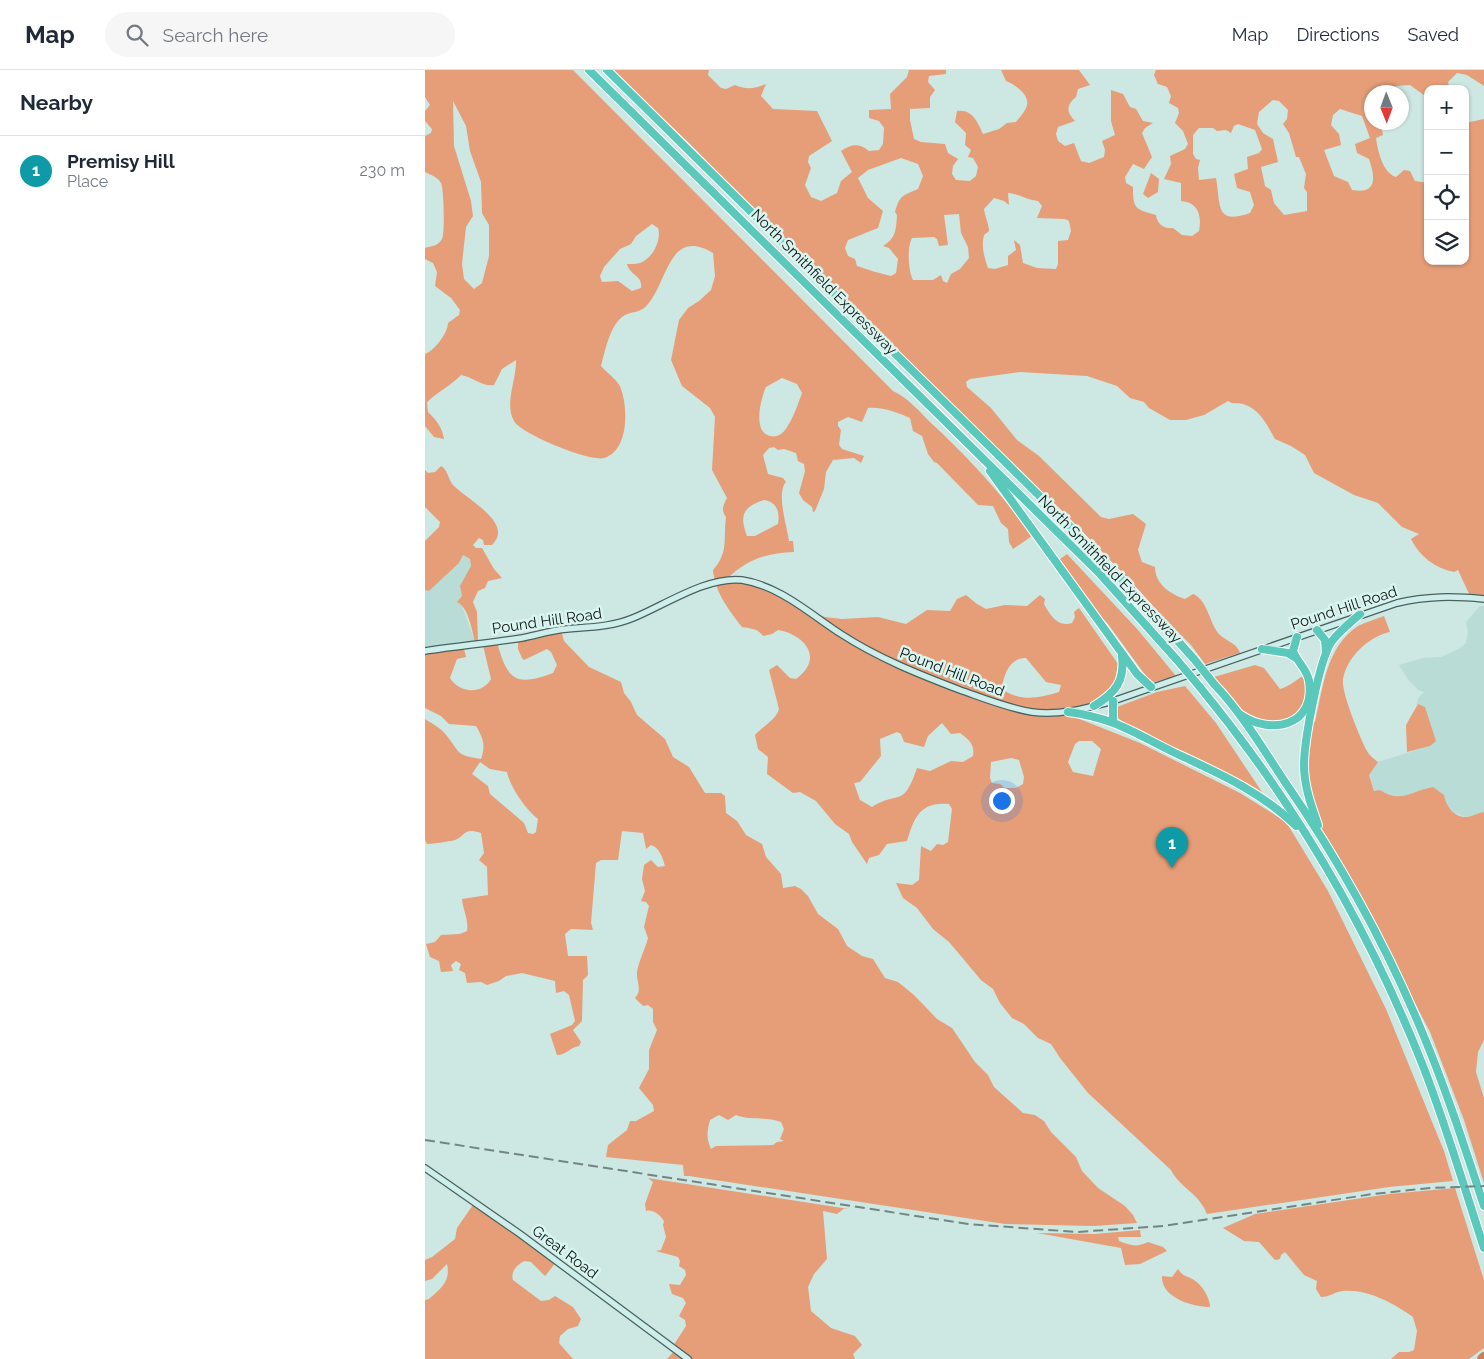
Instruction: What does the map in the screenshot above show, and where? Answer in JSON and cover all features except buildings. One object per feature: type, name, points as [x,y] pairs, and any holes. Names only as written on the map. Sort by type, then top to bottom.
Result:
[{"type":"highway","name":"North Smithfield Expressway","points":[[589,70],[1100,574],[1199,686],[1266,776],[1310,842],[1355,921],[1413,1043],[1436,1102],[1484,1248]]},
{"type":"highway","name":"North Smithfield Expressway","points":[[607,70],[1131,588],[1194,659],[1236,712],[1322,836],[1378,937],[1420,1026],[1461,1132],[1484,1206]]},
{"type":"highway","points":[[980,457],[1121,652],[1143,681],[1151,687]]},
{"type":"highway","points":[[1326,652],[1332,642],[1360,614]]},
{"type":"highway","points":[[1317,630],[1325,640],[1326,652],[1310,724],[1304,764],[1308,798],[1322,836]]},
{"type":"highway","points":[[1236,712],[1253,723],[1267,727],[1285,725],[1299,716],[1307,704],[1309,682],[1305,669],[1297,658],[1293,647],[1297,637]]},
{"type":"highway","points":[[1262,649],[1288,653],[1297,658]]},
{"type":"highway","points":[[1094,706],[1118,687],[1123,668],[1121,652]]},
{"type":"highway","points":[[1113,701],[1113,721]]},
{"type":"highway","points":[[1068,712],[1113,721],[1262,797],[1283,814],[1310,842]]},
{"type":"street","name":"Pound Hill Road","points":[[425,650],[522,638],[565,629],[614,624],[632,619],[705,585],[725,580],[741,580],[760,585],[781,594],[861,647],[895,665],[1007,706],[1032,712],[1068,712],[1113,701],[1360,614],[1425,597],[1454,596],[1484,599]]},
{"type":"street","name":"Great Road","points":[[425,1168],[520,1234],[689,1359]]},
{"type":"shaded area","points":[[425,70],[573,70],[893,391],[913,405],[972,463],[1009,505],[1032,536],[1013,549],[1009,542],[1008,529],[1001,523],[993,506],[978,505],[934,462],[928,454],[922,436],[913,431],[910,418],[906,416],[884,409],[868,408],[862,422],[848,417],[838,422],[841,430],[839,445],[842,449],[864,456],[861,463],[854,458],[833,460],[826,472],[824,489],[813,512],[812,507],[803,500],[799,493],[805,471],[804,464],[798,461],[796,453],[784,449],[778,450],[774,447],[769,448],[763,455],[768,474],[783,478],[786,482],[783,487],[782,502],[789,541],[793,541],[794,552],[758,558],[735,571],[728,578],[760,585],[811,612],[825,617],[842,619],[878,617],[906,624],[927,610],[950,611],[957,599],[966,595],[986,609],[1005,605],[1027,606],[1040,595],[1045,599],[1044,604],[1055,620],[1063,624],[1072,623],[1075,617],[1074,612],[1079,608],[1118,664],[1113,692],[1077,718],[1140,743],[1240,793],[1288,825],[1328,891],[1386,1009],[1444,1151],[1453,1181],[1389,1187],[1207,1214],[1199,1201],[1171,1170],[1088,1093],[1051,1044],[1038,1038],[1024,1024],[1012,1018],[1000,1003],[993,989],[981,980],[949,942],[933,929],[917,908],[903,898],[896,883],[912,885],[919,880],[921,846],[931,851],[937,844],[943,845],[948,842],[952,809],[949,804],[931,805],[925,808],[912,825],[907,841],[887,844],[879,855],[869,858],[867,864],[852,842],[849,834],[835,824],[816,801],[800,792],[793,793],[767,774],[768,757],[758,749],[755,735],[772,720],[779,709],[769,670],[777,665],[790,678],[796,679],[809,664],[810,656],[803,642],[788,633],[778,630],[763,636],[756,630],[742,627],[723,600],[714,578],[713,570],[721,557],[724,545],[726,517],[723,508],[727,498],[712,470],[715,417],[710,408],[682,386],[671,360],[679,320],[688,308],[711,290],[715,276],[713,253],[698,247],[687,247],[678,252],[671,260],[655,294],[648,304],[640,310],[625,315],[615,324],[606,346],[601,366],[620,386],[625,407],[625,428],[618,447],[612,454],[604,458],[585,456],[556,446],[519,426],[514,421],[510,407],[516,360],[502,369],[494,385],[486,385],[461,375],[429,400],[427,403],[428,412],[439,424],[444,439],[434,437],[425,426],[425,354],[440,341],[446,332],[448,323],[459,315],[460,310],[451,298],[435,286],[437,272],[433,263],[425,259],[425,248],[437,244],[442,239],[444,221],[441,183],[425,172],[425,136],[431,133],[432,129],[425,121],[425,111],[430,105],[425,97]],"holes":[[[453,101],[466,126],[470,151],[481,182],[482,213],[489,225],[489,256],[482,283],[474,289],[464,279],[462,264],[466,227],[473,216],[471,201],[454,146]],[[652,224],[658,228],[659,238],[648,258],[640,263],[627,264],[640,280],[641,288],[632,291],[618,281],[602,282],[600,276],[604,267],[620,249],[631,244],[636,236]],[[782,378],[797,384],[802,393],[788,427],[777,436],[770,436],[764,433],[761,428],[759,414],[766,387]],[[764,500],[772,503],[777,508],[778,524],[755,536],[747,536],[743,517],[751,506]],[[1026,658],[1046,682],[1061,685],[1059,692],[1030,698],[1016,696],[1002,689],[1008,668],[1016,661]],[[942,723],[951,734],[960,733],[969,740],[973,748],[973,756],[963,762],[951,761],[930,771],[917,768],[904,794],[872,807],[860,800],[854,783],[860,782],[881,756],[880,739],[897,732],[901,734],[904,742],[924,747],[928,736]],[[1079,741],[1092,741],[1101,749],[1093,776],[1073,772],[1068,762],[1075,744]],[[1011,758],[1019,760],[1024,777],[1023,784],[1016,788],[1005,788],[1000,784],[992,783],[990,778],[991,762]]]},
{"type":"shaded area","points":[[611,70],[709,70],[708,75],[721,88],[726,89],[735,85],[751,88],[766,84],[761,96],[773,109],[817,111],[832,141],[809,156],[808,162],[811,168],[805,185],[811,197],[821,201],[837,193],[841,181],[852,172],[841,151],[855,145],[869,151],[879,150],[883,144],[884,128],[879,121],[869,118],[869,110],[891,109],[890,94],[907,77],[909,70],[946,70],[946,74],[929,76],[928,82],[935,90],[930,97],[930,108],[910,109],[914,139],[921,142],[945,144],[948,153],[958,159],[953,166],[952,174],[956,180],[970,181],[976,176],[978,167],[973,158],[968,157],[971,150],[965,145],[966,133],[955,122],[957,111],[970,114],[976,120],[983,134],[999,129],[1007,123],[1016,122],[1024,112],[1027,104],[1025,95],[1014,85],[1006,81],[1001,70],[1079,70],[1090,85],[1078,89],[1076,97],[1070,103],[1068,109],[1075,121],[1058,127],[1056,134],[1058,141],[1065,146],[1074,143],[1081,161],[1089,163],[1104,157],[1105,150],[1102,141],[1115,135],[1111,121],[1111,90],[1123,94],[1130,107],[1136,109],[1143,121],[1153,123],[1145,128],[1142,133],[1152,157],[1144,169],[1133,164],[1125,177],[1126,183],[1133,187],[1135,204],[1139,209],[1156,215],[1159,223],[1164,227],[1173,228],[1182,235],[1192,236],[1199,231],[1200,220],[1197,210],[1191,204],[1181,201],[1181,183],[1164,179],[1171,164],[1170,156],[1185,149],[1188,144],[1183,131],[1175,123],[1179,113],[1178,108],[1169,103],[1171,96],[1167,87],[1158,84],[1154,75],[1156,70],[1484,70],[1484,86],[1467,75],[1457,73],[1448,82],[1449,85],[1424,85],[1424,95],[1410,85],[1364,85],[1364,122],[1362,116],[1340,109],[1333,115],[1331,125],[1339,134],[1341,145],[1324,150],[1334,176],[1348,182],[1352,190],[1366,190],[1373,183],[1373,172],[1369,159],[1357,153],[1355,144],[1370,138],[1367,130],[1382,130],[1383,135],[1376,138],[1381,160],[1387,171],[1396,177],[1404,170],[1410,171],[1415,181],[1424,182],[1424,265],[1469,265],[1469,122],[1484,119],[1484,599],[1471,598],[1458,570],[1454,572],[1441,568],[1429,561],[1411,539],[1419,534],[1402,527],[1378,503],[1354,495],[1314,473],[1305,455],[1275,439],[1262,418],[1249,406],[1228,401],[1204,415],[1186,420],[1170,420],[1149,408],[1144,402],[1130,398],[1117,386],[1087,376],[1020,372],[970,379],[966,382],[967,387],[991,408],[1017,440],[1039,456],[1101,517],[1109,519],[1133,514],[1146,524],[1138,550],[1142,562],[1155,567],[1158,578],[1169,591],[1185,599],[1193,594],[1198,597],[1205,606],[1219,634],[1234,644],[1240,653],[1205,664],[1191,645],[919,377],[686,140]],"holes":[[[1273,100],[1279,101],[1288,110],[1287,119],[1283,124],[1289,133],[1296,157],[1299,157],[1306,174],[1304,188],[1307,192],[1307,211],[1284,215],[1274,203],[1271,190],[1265,186],[1261,167],[1278,162],[1273,139],[1263,133],[1257,124],[1259,112]],[[1238,124],[1255,130],[1262,149],[1259,153],[1247,157],[1248,169],[1234,174],[1237,188],[1250,192],[1254,205],[1250,213],[1231,217],[1225,215],[1220,205],[1216,178],[1199,180],[1198,168],[1200,160],[1196,159],[1193,154],[1193,135],[1199,128],[1213,128],[1217,131],[1226,130],[1231,133],[1234,126]],[[901,158],[918,164],[923,176],[918,189],[905,195],[898,202],[895,212],[897,215],[895,233],[891,240],[883,246],[889,248],[898,259],[896,273],[891,276],[857,266],[855,259],[848,256],[845,248],[848,240],[878,228],[883,211],[868,198],[858,178],[868,170]],[[1008,193],[1015,194],[1038,201],[1042,206],[1037,218],[1065,219],[1069,221],[1071,231],[1068,240],[1058,241],[1058,264],[1056,269],[1037,268],[1023,263],[1020,245],[1014,240],[1016,250],[1008,256],[1008,265],[995,269],[988,268],[983,247],[984,235],[989,231],[984,209],[994,198],[1004,201],[1009,205]],[[959,214],[961,233],[968,247],[969,258],[960,269],[951,274],[947,283],[943,281],[941,275],[933,280],[913,280],[909,259],[910,242],[912,238],[934,237],[937,239],[939,246],[948,245],[944,215]]]},
{"type":"shaded area","points":[[1151,173],[1159,179],[1158,192],[1148,198],[1143,194]]},
{"type":"shaded area","points":[[441,466],[453,485],[486,512],[497,528],[497,537],[492,545],[484,545],[483,540],[479,538],[473,545],[476,548],[482,548],[494,569],[502,578],[488,581],[485,588],[478,591],[473,602],[477,612],[478,642],[475,642],[467,613],[461,604],[457,602],[462,596],[460,586],[471,566],[470,559],[463,555],[459,563],[429,591],[425,590],[425,541],[439,527],[440,522],[425,507],[425,470],[428,473],[435,472]]},
{"type":"shaded area","points":[[1067,554],[1138,630],[1176,676],[1151,683],[1108,624],[1078,594],[1056,562]]},
{"type":"shaded area","points":[[463,555],[470,559],[471,566],[463,584],[461,603],[475,642],[425,651],[425,590],[429,591],[459,563]]},
{"type":"shaded area","points":[[1480,606],[1484,606],[1484,812],[1466,817],[1455,813],[1446,805],[1409,794],[1401,797],[1390,797],[1380,790],[1375,792],[1369,775],[1371,769],[1378,762],[1430,746],[1425,707],[1417,704],[1418,698],[1424,692],[1418,690],[1399,665],[1423,658],[1441,657],[1459,649],[1466,643],[1468,632],[1466,622]]},
{"type":"shaded area","points":[[1384,616],[1390,632],[1374,638],[1360,649],[1349,663],[1343,679],[1345,694],[1360,736],[1368,752],[1378,762],[1369,775],[1374,791],[1380,790],[1387,794],[1400,796],[1433,787],[1444,795],[1451,810],[1458,816],[1467,817],[1484,812],[1484,1040],[1478,1052],[1476,1072],[1484,1098],[1484,1183],[1464,1120],[1430,1032],[1338,855],[1316,820],[1306,786],[1310,722],[1315,722],[1327,669],[1332,657],[1347,635],[1358,626]]},
{"type":"shaded area","points":[[561,629],[564,641],[589,667],[621,682],[624,693],[637,715],[665,739],[673,757],[689,767],[705,793],[721,793],[725,796],[726,813],[737,821],[746,835],[762,844],[766,857],[781,874],[783,888],[795,886],[801,889],[808,896],[818,914],[838,929],[847,946],[862,956],[873,959],[885,978],[898,982],[914,995],[937,1019],[952,1028],[975,1062],[988,1075],[994,1087],[1023,1113],[1035,1115],[1044,1121],[1051,1132],[1076,1157],[1082,1171],[1098,1188],[1125,1206],[1137,1223],[1094,1226],[1005,1224],[684,1176],[683,1165],[606,1157],[608,1145],[627,1130],[630,1121],[636,1121],[654,1111],[653,1105],[639,1088],[649,1069],[649,1050],[657,1030],[653,1022],[653,1009],[648,1005],[643,1006],[635,998],[639,992],[637,972],[648,938],[644,927],[649,906],[646,902],[641,901],[645,891],[642,879],[644,865],[651,860],[658,867],[665,866],[658,850],[651,845],[646,849],[643,833],[622,831],[618,860],[601,860],[596,863],[591,923],[593,930],[571,929],[565,934],[568,956],[587,956],[588,975],[583,980],[582,1021],[573,1030],[581,1042],[579,1046],[563,1054],[557,1055],[550,1034],[572,1025],[575,1021],[569,995],[564,991],[556,993],[555,981],[522,973],[506,976],[499,981],[487,985],[481,982],[467,983],[465,973],[459,970],[461,964],[456,961],[451,965],[453,971],[441,972],[439,961],[430,957],[426,944],[435,942],[441,935],[460,934],[467,931],[462,899],[488,895],[487,867],[479,860],[484,853],[481,833],[471,831],[455,840],[437,843],[427,844],[425,840],[425,719],[443,731],[463,755],[481,759],[483,746],[482,738],[476,726],[449,724],[441,716],[425,708],[425,651],[463,645],[466,657],[457,659],[450,678],[459,687],[465,689],[476,690],[482,688],[491,679],[482,641],[496,639],[508,671],[520,679],[529,680],[553,673],[557,665],[551,652],[547,649],[524,660],[518,649],[518,638]],"holes":[[[480,762],[490,769],[507,772],[519,798],[538,819],[536,832],[533,834],[528,833],[524,823],[490,794],[488,786],[472,774]],[[719,1115],[728,1120],[736,1115],[781,1122],[784,1129],[780,1139],[784,1141],[773,1145],[716,1146],[711,1149],[708,1138],[709,1124],[710,1120]]]},
{"type":"shaded area","points":[[1255,665],[1264,668],[1280,689],[1307,674],[1307,705],[1287,725],[1246,719],[1214,677]]},
{"type":"shaded area","points":[[1185,686],[1216,723],[1264,795],[1134,731],[1118,718],[1117,707],[1157,692]]},
{"type":"shaded area","points":[[1418,704],[1425,707],[1436,741],[1430,746],[1407,752],[1406,725]]},
{"type":"shaded area","points":[[648,1178],[845,1208],[837,1214],[823,1211],[827,1259],[814,1274],[808,1287],[811,1311],[831,1328],[855,1336],[862,1345],[853,1354],[855,1359],[667,1359],[676,1349],[673,1346],[686,1326],[685,1320],[679,1316],[686,1303],[683,1298],[672,1294],[669,1284],[680,1285],[686,1275],[685,1270],[679,1266],[680,1261],[678,1257],[656,1251],[661,1250],[666,1237],[664,1221],[654,1212],[646,1211],[645,1204],[653,1182]]},
{"type":"shaded area","points":[[1455,1188],[1484,1280],[1484,1348],[1469,1359],[1391,1359],[1399,1352],[1414,1350],[1417,1331],[1413,1317],[1389,1302],[1362,1292],[1343,1291],[1321,1297],[1316,1289],[1317,1281],[1304,1275],[1285,1252],[1281,1255],[1280,1259],[1275,1260],[1259,1242],[1244,1241],[1223,1228],[1255,1214],[1389,1194]]},
{"type":"shaded area","points":[[475,1202],[558,1260],[545,1276],[531,1262],[525,1261],[515,1268],[512,1277],[513,1280],[541,1301],[549,1300],[555,1296],[573,1307],[581,1319],[578,1326],[568,1329],[560,1336],[559,1343],[573,1359],[425,1359],[425,1300],[429,1299],[444,1284],[448,1270],[447,1264],[432,1279],[425,1281],[425,1260],[432,1257],[455,1239],[457,1228]]},
{"type":"shaded area","points":[[1140,1230],[1141,1237],[1118,1237],[1119,1241],[1130,1245],[1148,1242],[1163,1247],[1167,1251],[1140,1264],[1125,1265],[1121,1248],[1037,1233],[1095,1234]]},
{"type":"shaded area","points":[[1178,1269],[1200,1285],[1207,1296],[1210,1307],[1203,1307],[1179,1300],[1167,1290],[1163,1284],[1162,1276],[1172,1277]]},
{"type":"railway","points":[[425,1140],[968,1224],[1077,1232],[1163,1226],[1373,1194],[1430,1188],[1484,1186]]},
{"type":"place","name":"Premisy Hill","points":[[1172,868]]}]
